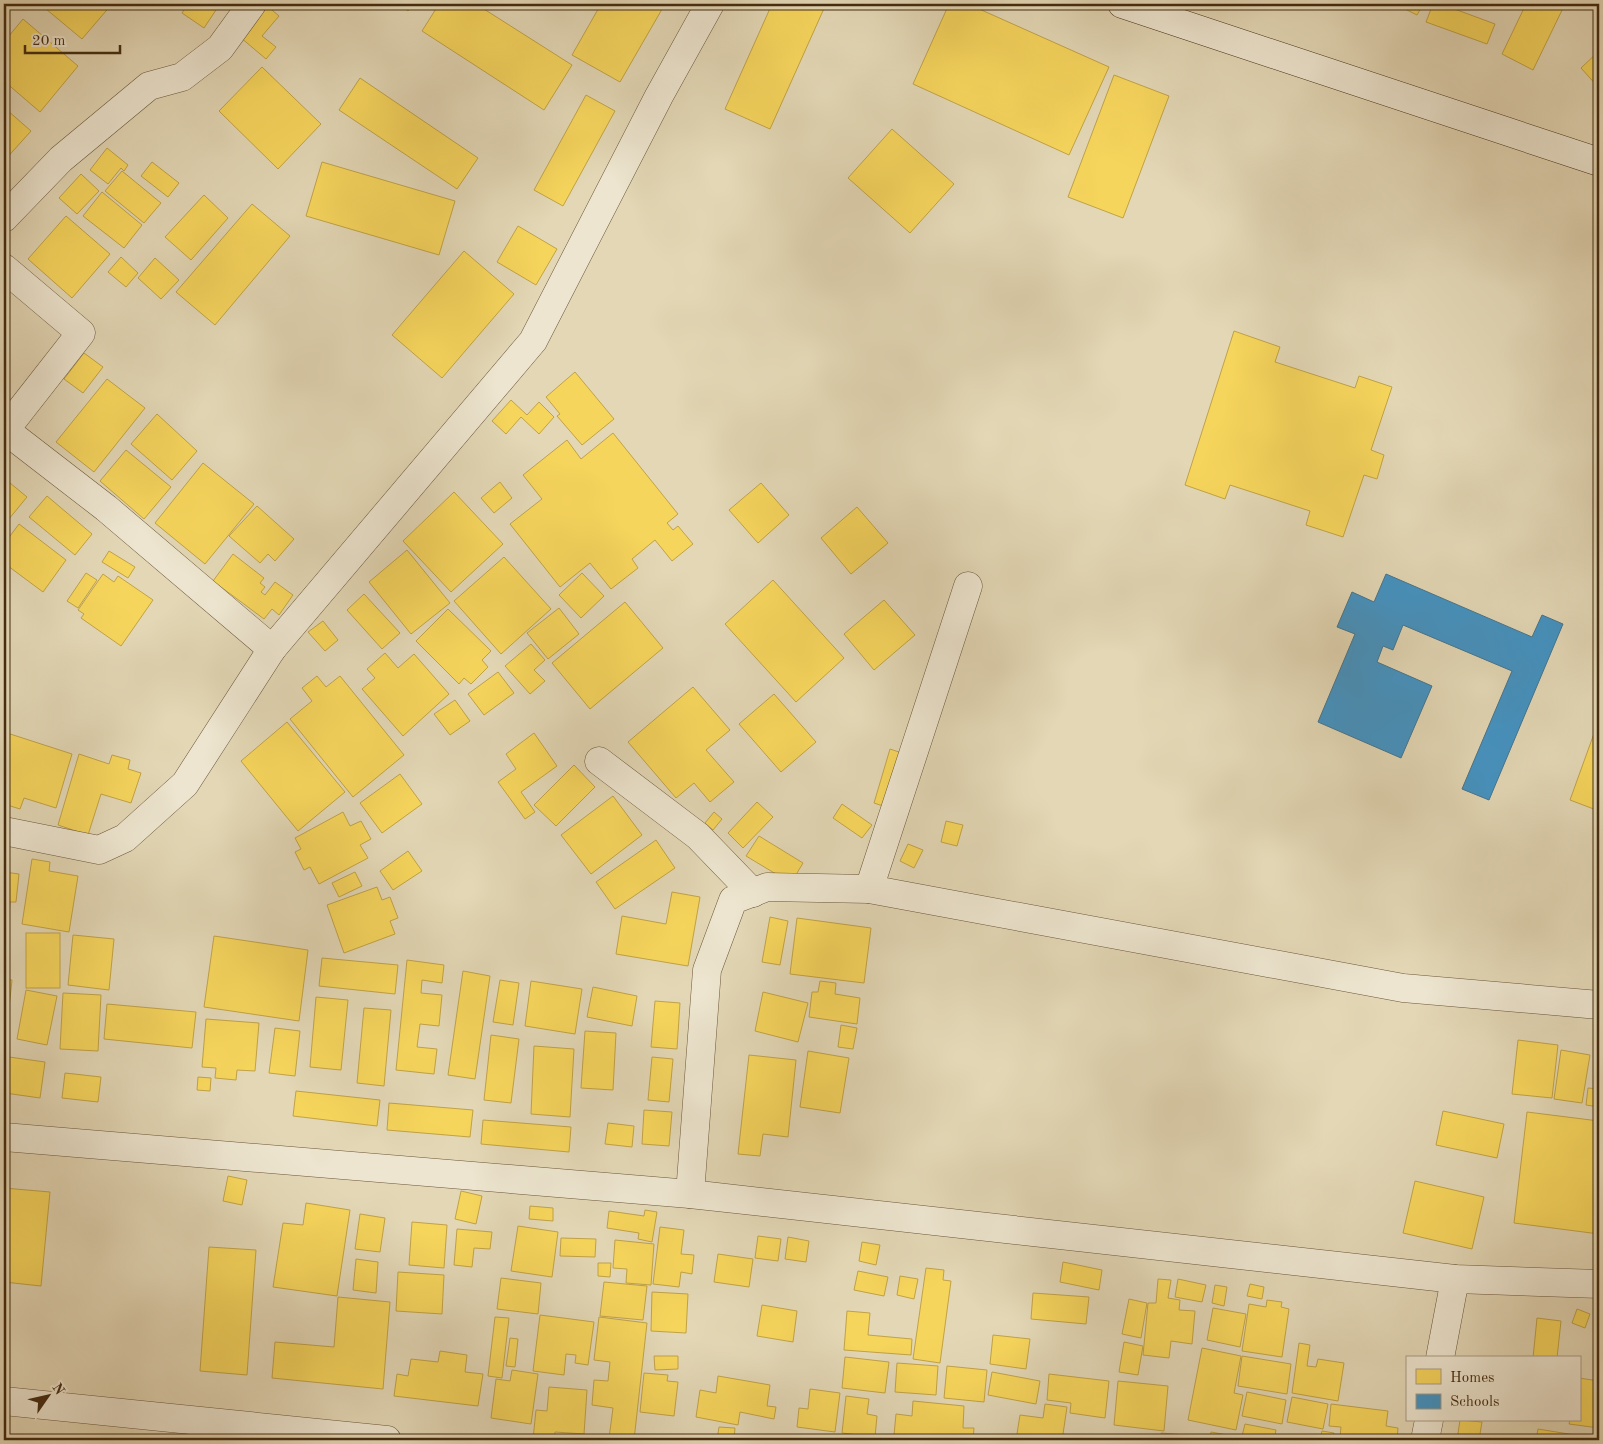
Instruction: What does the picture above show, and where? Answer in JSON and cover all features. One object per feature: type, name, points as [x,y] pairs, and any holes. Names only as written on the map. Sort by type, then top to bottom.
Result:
[{"type":"street","points":[[4,218],[61,160],[150,86],[182,77],[220,48],[252,4]]},
{"type":"street","points":[[4,831],[99,850],[125,838],[185,784],[272,649],[533,341],[659,96],[710,4]]},
{"type":"street","points":[[1122,4],[1599,162]]},
{"type":"street","points":[[4,268],[81,333],[5,430],[106,508],[272,649]]},
{"type":"street","points":[[869,889],[968,586]]},
{"type":"street","points":[[598,760],[698,836],[753,893]]},
{"type":"street","points":[[690,1194],[707,970],[733,900],[768,887],[869,889],[1403,988],[1599,1004]]},
{"type":"street","points":[[4,1137],[690,1194],[1454,1278],[1599,1284]]},
{"type":"street","points":[[1440,1356],[1454,1278]]},
{"type":"street","points":[[4,1401],[387,1440]]},
{"type":"street","points":[[1425,1440],[1428,1422]]},
{"type":"building: Homes","points":[[40,4],[112,4],[82,39]]},
{"type":"building: Homes","points":[[188,4],[220,4],[204,28],[182,13]]},
{"type":"building: Homes","points":[[399,4],[414,4],[408,11]]},
{"type":"building: Homes","points":[[439,4],[476,4],[572,65],[544,110],[422,31]]},
{"type":"building: Homes","points":[[601,4],[665,4],[620,82],[572,55]]},
{"type":"building: Homes","points":[[772,4],[826,4],[770,129],[725,109]]},
{"type":"building: Homes","points":[[949,4],[968,4],[1109,67],[1069,155],[913,84]]},
{"type":"building: Homes","points":[[1395,4],[1423,4],[1417,15]]},
{"type":"building: Homes","points":[[1433,4],[1441,4],[1495,24],[1487,44],[1426,22]]},
{"type":"building: Homes","points":[[1526,4],[1565,4],[1533,70],[1502,54]]},
{"type":"building: Homes","points":[[266,5],[279,16],[262,36],[276,47],[266,59],[240,37]]},
{"type":"building: Homes","points":[[23,19],[78,66],[40,112],[4,81],[4,42]]},
{"type":"building: Homes","points":[[1599,51],[1599,88],[1581,68]]},
{"type":"building: Homes","points":[[262,67],[321,124],[278,169],[219,111]]},
{"type":"building: Homes","points":[[1114,75],[1169,96],[1123,218],[1068,197]]},
{"type":"building: Homes","points":[[360,78],[478,158],[457,189],[339,110]]},
{"type":"building: Homes","points":[[586,95],[615,111],[563,206],[534,190]]},
{"type":"building: Homes","points":[[7,110],[31,131],[4,161],[4,114]]},
{"type":"building: Homes","points":[[892,129],[954,184],[910,233],[848,178]]},
{"type":"building: Homes","points":[[107,148],[128,165],[124,171],[121,168],[108,184],[90,170]]},
{"type":"building: Homes","points":[[152,162],[179,183],[168,197],[141,176]]},
{"type":"building: Homes","points":[[322,162],[455,201],[439,255],[306,216]]},
{"type":"building: Homes","points":[[122,171],[161,203],[144,223],[105,191]]},
{"type":"building: Homes","points":[[81,174],[99,191],[77,214],[59,198]]},
{"type":"building: Homes","points":[[102,192],[142,225],[124,248],[83,216]]},
{"type":"building: Homes","points":[[204,195],[228,218],[191,260],[165,237]]},
{"type":"building: Homes","points":[[252,204],[290,236],[215,325],[176,292]]},
{"type":"building: Homes","points":[[66,216],[110,254],[72,298],[28,259]]},
{"type":"building: Homes","points":[[518,226],[557,249],[536,285],[497,262]]},
{"type":"building: Homes","points":[[464,251],[514,294],[442,378],[392,335]]},
{"type":"building: Homes","points":[[121,257],[138,273],[126,287],[108,272]]},
{"type":"building: Homes","points":[[155,258],[179,280],[161,299],[138,278]]},
{"type":"building: Homes","points":[[1234,331],[1280,347],[1275,362],[1355,388],[1359,376],[1392,387],[1371,450],[1384,455],[1377,479],[1364,475],[1343,537],[1306,525],[1310,511],[1230,485],[1225,499],[1185,485]]},
{"type":"building: Homes","points":[[84,353],[103,367],[83,393],[64,379]]},
{"type":"building: Homes","points":[[575,372],[614,419],[582,445],[557,416],[560,414],[546,397]]},
{"type":"building: Homes","points":[[107,379],[145,408],[94,472],[56,442]]},
{"type":"building: Homes","points":[[511,400],[527,415],[539,402],[554,417],[539,434],[521,417],[506,434],[492,421]]},
{"type":"building: Homes","points":[[157,414],[197,451],[172,480],[131,444]]},
{"type":"building: Homes","points":[[613,433],[678,514],[667,523],[673,530],[678,526],[693,544],[672,561],[655,540],[632,559],[638,568],[611,589],[590,563],[560,587],[510,524],[542,499],[523,475],[567,440],[581,459]]},
{"type":"building: Homes","points":[[126,450],[171,487],[144,519],[100,481]]},
{"type":"building: Homes","points":[[203,463],[254,504],[205,564],[155,523]]},
{"type":"building: Homes","points":[[4,478],[27,497],[4,525]]},
{"type":"building: Homes","points":[[500,482],[512,498],[494,513],[481,498]]},
{"type":"building: Homes","points":[[761,483],[789,515],[758,543],[729,510]]},
{"type":"building: Homes","points":[[454,492],[503,544],[451,592],[403,541]]},
{"type":"building: Homes","points":[[47,496],[92,534],[75,555],[29,517]]},
{"type":"building: Homes","points":[[257,506],[294,539],[275,561],[268,554],[260,563],[229,536]]},
{"type":"building: Homes","points":[[857,507],[888,543],[851,574],[821,538]]},
{"type":"building: Homes","points":[[19,524],[66,560],[43,592],[4,563],[4,544]]},
{"type":"building: Homes","points":[[407,550],[450,603],[411,634],[369,582]]},
{"type":"building: Homes","points":[[109,551],[135,567],[128,578],[102,562]]},
{"type":"building: Homes","points":[[233,554],[264,578],[260,583],[265,587],[261,592],[265,595],[275,582],[293,595],[279,615],[272,609],[264,619],[213,581]]},
{"type":"building: Homes","points":[[504,557],[551,609],[501,654],[454,601]]},
{"type":"building: Homes","points":[[86,573],[97,580],[78,608],[67,601]]},
{"type":"building: Homes","points":[[582,573],[604,596],[581,618],[559,595]]},
{"type":"building: Homes","points":[[103,574],[114,582],[118,576],[153,600],[121,646],[81,618],[84,614],[78,610]]},
{"type":"building: Homes","points":[[773,580],[844,658],[796,702],[725,624]]},
{"type":"building: Homes","points":[[364,594],[400,633],[382,649],[347,610]]},
{"type":"building: Homes","points":[[884,600],[915,635],[874,670],[844,634]]},
{"type":"building: Homes","points":[[625,602],[663,648],[590,709],[552,663]]},
{"type":"building: Homes","points":[[559,608],[579,634],[548,659],[527,633]]},
{"type":"building: Homes","points":[[448,609],[491,651],[482,660],[488,667],[471,684],[464,678],[459,684],[416,641]]},
{"type":"building: Homes","points":[[323,621],[338,640],[325,651],[308,632]]},
{"type":"building: Homes","points":[[531,644],[545,660],[534,670],[545,681],[530,694],[505,666]]},
{"type":"building: Homes","points":[[385,653],[398,668],[414,654],[449,694],[403,736],[362,689],[375,678],[367,669]]},
{"type":"building: Homes","points":[[498,672],[514,693],[484,715],[468,694]]},
{"type":"building: Homes","points":[[317,676],[326,687],[340,676],[404,755],[353,797],[290,719],[312,701],[302,688]]},
{"type":"building: Homes","points":[[693,687],[730,730],[706,750],[734,782],[710,802],[694,783],[676,798],[628,742]]},
{"type":"building: Homes","points":[[774,694],[816,742],[781,772],[739,724]]},
{"type":"building: Homes","points":[[455,700],[470,721],[450,735],[434,714]]},
{"type":"building: Homes","points":[[287,722],[345,792],[298,831],[241,761]]},
{"type":"building: Homes","points":[[1596,728],[1599,729],[1599,811],[1570,800]]},
{"type":"building: Homes","points":[[4,732],[72,754],[56,808],[24,798],[20,809],[4,804]]},
{"type":"building: Homes","points":[[534,733],[557,766],[521,792],[535,812],[525,819],[498,782],[516,769],[506,754]]},
{"type":"building: Homes","points":[[890,749],[905,754],[889,808],[874,803]]},
{"type":"building: Homes","points":[[79,754],[109,764],[112,755],[130,760],[128,769],[141,773],[131,803],[101,794],[88,835],[58,825]]},
{"type":"building: Homes","points":[[574,765],[595,787],[556,826],[534,805]]},
{"type":"building: Homes","points":[[400,774],[422,804],[382,833],[360,803]]},
{"type":"building: Homes","points":[[613,796],[642,835],[591,874],[561,835]]},
{"type":"building: Homes","points":[[757,802],[773,817],[743,848],[728,833]]},
{"type":"building: Homes","points":[[842,804],[872,825],[862,838],[833,818]]},
{"type":"building: Homes","points":[[343,812],[350,826],[361,821],[371,839],[360,845],[368,858],[319,884],[310,867],[304,870],[295,852],[301,849],[295,838]]},
{"type":"building: Homes","points":[[714,812],[722,819],[713,830],[705,823]]},
{"type":"building: Homes","points":[[946,821],[963,825],[957,846],[941,842]]},
{"type":"building: Homes","points":[[759,836],[803,863],[791,883],[746,856]]},
{"type":"building: Homes","points":[[656,840],[675,868],[615,909],[596,882]]},
{"type":"building: Homes","points":[[908,844],[923,850],[914,868],[900,861]]},
{"type":"building: Homes","points":[[408,851],[422,871],[393,890],[380,871]]},
{"type":"building: Homes","points":[[32,859],[50,862],[49,871],[78,876],[69,932],[22,924]]},
{"type":"building: Homes","points":[[4,872],[19,874],[16,902],[10,902],[9,914],[4,914]]},
{"type":"building: Homes","points":[[355,872],[362,886],[339,897],[332,883]]},
{"type":"building: Homes","points":[[377,887],[382,900],[390,897],[398,918],[390,921],[395,934],[344,953],[327,905]]},
{"type":"building: Homes","points":[[672,892],[700,897],[688,966],[616,954],[622,916],[666,924]]},
{"type":"building: Homes","points":[[770,917],[788,921],[780,965],[762,962]]},
{"type":"building: Homes","points":[[797,918],[871,928],[864,983],[790,974]]},
{"type":"building: Homes","points":[[26,933],[60,933],[60,988],[26,988]]},
{"type":"building: Homes","points":[[73,935],[114,939],[109,990],[68,985]]},
{"type":"building: Homes","points":[[214,936],[308,950],[299,1021],[204,1007]]},
{"type":"building: Homes","points":[[322,958],[398,965],[395,994],[319,986]]},
{"type":"building: Homes","points":[[407,960],[444,965],[442,983],[422,980],[421,993],[442,995],[439,1026],[420,1024],[417,1047],[437,1049],[434,1074],[396,1070]]},
{"type":"building: Homes","points":[[463,971],[490,976],[475,1079],[448,1075]]},
{"type":"building: Homes","points":[[4,979],[12,980],[9,1008],[4,1008]]},
{"type":"building: Homes","points":[[500,980],[519,983],[513,1025],[493,1022]]},
{"type":"building: Homes","points":[[531,981],[582,989],[575,1034],[525,1026]]},
{"type":"building: Homes","points":[[820,981],[836,983],[835,994],[860,998],[857,1024],[809,1017],[812,992],[818,992]]},
{"type":"building: Homes","points":[[593,987],[637,996],[632,1026],[587,1017]]},
{"type":"building: Homes","points":[[26,990],[57,996],[47,1045],[17,1039]]},
{"type":"building: Homes","points":[[763,992],[808,1003],[798,1042],[755,1031]]},
{"type":"building: Homes","points":[[63,993],[101,995],[98,1051],[60,1049]]},
{"type":"building: Homes","points":[[316,997],[348,1000],[341,1070],[310,1067]]},
{"type":"building: Homes","points":[[655,1001],[680,1003],[677,1049],[651,1047]]},
{"type":"building: Homes","points":[[107,1004],[196,1012],[192,1048],[104,1039]]},
{"type":"building: Homes","points":[[364,1008],[391,1010],[384,1086],[357,1083]]},
{"type":"building: Homes","points":[[206,1019],[259,1023],[255,1071],[237,1070],[236,1080],[215,1078],[216,1068],[202,1067]]},
{"type":"building: Homes","points":[[841,1025],[857,1028],[853,1049],[838,1047]]},
{"type":"building: Homes","points":[[275,1028],[300,1031],[295,1076],[269,1073]]},
{"type":"building: Homes","points":[[585,1031],[616,1033],[613,1090],[581,1088]]},
{"type":"building: Homes","points":[[491,1035],[519,1039],[511,1103],[484,1100]]},
{"type":"building: Homes","points":[[1518,1040],[1558,1045],[1552,1098],[1512,1094]]},
{"type":"building: Homes","points":[[534,1046],[574,1049],[570,1117],[531,1114]]},
{"type":"building: Homes","points":[[1561,1050],[1590,1055],[1582,1103],[1554,1099]]},
{"type":"building: Homes","points":[[808,1051],[849,1058],[840,1113],[800,1107]]},
{"type":"building: Homes","points":[[749,1055],[796,1060],[788,1137],[763,1134],[760,1156],[738,1154]]},
{"type":"building: Homes","points":[[9,1057],[45,1062],[40,1098],[5,1093]]},
{"type":"building: Homes","points":[[652,1057],[673,1059],[669,1102],[648,1100]]},
{"type":"building: Homes","points":[[65,1073],[101,1077],[98,1102],[62,1098]]},
{"type":"building: Homes","points":[[198,1077],[211,1078],[210,1091],[197,1090]]},
{"type":"building: Homes","points":[[1588,1088],[1599,1089],[1599,1107],[1586,1105]]},
{"type":"building: Homes","points":[[296,1091],[380,1100],[377,1126],[293,1116]]},
{"type":"building: Homes","points":[[389,1103],[473,1110],[470,1137],[387,1130]]},
{"type":"building: Homes","points":[[644,1110],[672,1112],[669,1146],[642,1144]]},
{"type":"building: Homes","points":[[1443,1111],[1504,1124],[1497,1158],[1436,1145]]},
{"type":"building: Homes","points":[[1527,1112],[1599,1121],[1599,1234],[1514,1223]]},
{"type":"building: Homes","points":[[483,1120],[571,1127],[569,1152],[481,1144]]},
{"type":"building: Homes","points":[[608,1123],[634,1126],[632,1147],[605,1144]]},
{"type":"building: Homes","points":[[228,1176],[247,1180],[242,1205],[223,1201]]},
{"type":"building: Homes","points":[[1415,1181],[1484,1197],[1472,1249],[1403,1233]]},
{"type":"building: Homes","points":[[4,1188],[50,1192],[41,1286],[4,1282]]},
{"type":"building: Homes","points":[[461,1191],[482,1196],[476,1224],[455,1219]]},
{"type":"building: Homes","points":[[306,1203],[350,1210],[337,1296],[273,1287],[283,1223],[303,1225]]},
{"type":"building: Homes","points":[[530,1206],[553,1208],[553,1221],[529,1219]]},
{"type":"building: Homes","points":[[645,1210],[657,1212],[652,1242],[638,1239],[639,1233],[607,1228],[609,1211],[644,1216]]},
{"type":"building: Homes","points":[[360,1214],[385,1218],[380,1252],[355,1249]]},
{"type":"building: Homes","points":[[412,1222],[447,1225],[444,1268],[409,1265]]},
{"type":"building: Homes","points":[[518,1226],[558,1232],[552,1277],[511,1271]]},
{"type":"building: Homes","points":[[660,1227],[684,1230],[681,1254],[694,1255],[692,1274],[681,1272],[679,1287],[653,1284]]},
{"type":"building: Homes","points":[[457,1229],[492,1232],[490,1249],[474,1248],[472,1267],[454,1265]]},
{"type":"building: Homes","points":[[758,1236],[781,1239],[778,1261],[755,1258]]},
{"type":"building: Homes","points":[[788,1237],[809,1241],[806,1262],[785,1259]]},
{"type":"building: Homes","points":[[561,1238],[596,1239],[595,1257],[560,1256]]},
{"type":"building: Homes","points":[[615,1240],[654,1244],[651,1285],[626,1283],[627,1269],[613,1268]]},
{"type":"building: Homes","points":[[862,1242],[880,1245],[876,1265],[859,1261]]},
{"type":"building: Homes","points":[[209,1247],[256,1250],[247,1375],[200,1371]]},
{"type":"building: Homes","points":[[718,1254],[753,1259],[749,1287],[714,1282]]},
{"type":"building: Homes","points":[[356,1259],[378,1262],[376,1293],[353,1290]]},
{"type":"building: Homes","points":[[1063,1262],[1102,1270],[1099,1290],[1060,1282]]},
{"type":"building: Homes","points":[[598,1263],[611,1263],[610,1277],[598,1276]]},
{"type":"building: Homes","points":[[926,1268],[944,1270],[943,1280],[951,1281],[940,1363],[913,1359]]},
{"type":"building: Homes","points":[[858,1271],[888,1277],[884,1296],[854,1290]]},
{"type":"building: Homes","points":[[398,1272],[444,1275],[442,1314],[396,1311]]},
{"type":"building: Homes","points":[[900,1276],[918,1279],[914,1299],[897,1295]]},
{"type":"building: Homes","points":[[501,1278],[541,1283],[538,1314],[497,1309]]},
{"type":"building: Homes","points":[[1158,1279],[1171,1280],[1168,1298],[1180,1300],[1179,1310],[1195,1311],[1192,1344],[1171,1341],[1169,1358],[1143,1355],[1148,1303],[1156,1303]]},
{"type":"building: Homes","points":[[1178,1279],[1206,1285],[1202,1302],[1175,1297]]},
{"type":"building: Homes","points":[[604,1282],[647,1286],[643,1320],[600,1316]]},
{"type":"building: Homes","points":[[1250,1284],[1264,1287],[1262,1299],[1247,1296]]},
{"type":"building: Homes","points":[[1215,1285],[1227,1287],[1224,1306],[1212,1303]]},
{"type":"building: Homes","points":[[652,1292],[688,1294],[686,1333],[651,1331]]},
{"type":"building: Homes","points":[[1033,1293],[1089,1297],[1086,1324],[1031,1319]]},
{"type":"building: Homes","points":[[338,1297],[390,1302],[383,1389],[272,1378],[275,1342],[334,1347]]},
{"type":"building: Homes","points":[[1129,1299],[1147,1303],[1141,1338],[1122,1334]]},
{"type":"building: Homes","points":[[1267,1300],[1282,1302],[1281,1307],[1289,1309],[1282,1357],[1242,1351],[1249,1304],[1266,1307]]},
{"type":"building: Homes","points":[[762,1305],[797,1311],[793,1342],[757,1336]]},
{"type":"building: Homes","points":[[1213,1308],[1246,1314],[1240,1347],[1207,1340]]},
{"type":"building: Homes","points":[[1577,1309],[1590,1314],[1585,1328],[1572,1323]]},
{"type":"building: Homes","points":[[847,1311],[870,1313],[868,1335],[912,1339],[911,1355],[844,1350]]},
{"type":"building: Homes","points":[[540,1315],[594,1322],[588,1365],[575,1363],[576,1355],[566,1354],[564,1375],[533,1371]]},
{"type":"building: Homes","points":[[495,1317],[509,1318],[502,1378],[488,1376]]},
{"type":"building: Homes","points":[[599,1317],[647,1323],[634,1440],[609,1438],[613,1408],[592,1405],[594,1380],[608,1381],[610,1362],[594,1360]]},
{"type":"building: Homes","points":[[1537,1318],[1561,1321],[1557,1356],[1533,1356]]},
{"type":"building: Homes","points":[[993,1335],[1030,1339],[1026,1369],[990,1364]]},
{"type":"building: Homes","points":[[510,1338],[518,1339],[515,1367],[506,1366]]},
{"type":"building: Homes","points":[[1124,1342],[1143,1346],[1138,1375],[1119,1372]]},
{"type":"building: Homes","points":[[1299,1343],[1310,1345],[1307,1366],[1316,1367],[1318,1359],[1344,1363],[1338,1401],[1292,1393]]},
{"type":"building: Homes","points":[[1202,1348],[1241,1356],[1234,1393],[1243,1395],[1236,1430],[1188,1420]]},
{"type":"building: Homes","points":[[440,1351],[467,1355],[465,1372],[483,1374],[478,1406],[394,1396],[397,1374],[408,1376],[411,1359],[438,1362]]},
{"type":"building: Homes","points":[[654,1356],[678,1356],[678,1369],[655,1370]]},
{"type":"building: Homes","points":[[1242,1356],[1291,1364],[1287,1394],[1238,1386]]},
{"type":"building: Homes","points":[[845,1357],[889,1362],[885,1393],[842,1388]]},
{"type":"building: Homes","points":[[897,1363],[938,1366],[936,1395],[895,1392]]},
{"type":"building: Homes","points":[[947,1366],[987,1370],[984,1402],[944,1398]]},
{"type":"building: Homes","points":[[512,1370],[538,1374],[531,1424],[491,1418],[496,1379],[510,1381]]},
{"type":"building: Homes","points":[[992,1372],[1040,1381],[1036,1404],[988,1395]]},
{"type":"building: Homes","points":[[644,1373],[668,1375],[667,1381],[678,1382],[674,1416],[640,1412]]},
{"type":"building: Homes","points":[[1049,1374],[1109,1381],[1105,1418],[1070,1413],[1071,1403],[1047,1400]]},
{"type":"building: Homes","points":[[718,1376],[770,1385],[767,1406],[776,1407],[774,1419],[740,1412],[738,1425],[696,1417],[700,1390],[716,1393]]},
{"type":"building: Homes","points":[[1580,1378],[1599,1381],[1599,1428],[1569,1424],[1570,1422],[1580,1422]]},
{"type":"building: Homes","points":[[1118,1381],[1168,1386],[1164,1431],[1114,1425]]},
{"type":"building: Homes","points":[[549,1387],[587,1390],[584,1434],[555,1432],[554,1440],[533,1439],[536,1410],[547,1411]]},
{"type":"building: Homes","points":[[810,1389],[840,1393],[835,1432],[797,1427],[799,1408],[808,1409]]},
{"type":"building: Homes","points":[[1247,1392],[1286,1400],[1282,1424],[1242,1416]]},
{"type":"building: Homes","points":[[846,1396],[869,1399],[867,1414],[877,1416],[875,1437],[842,1433]]},
{"type":"building: Homes","points":[[1292,1397],[1328,1404],[1323,1429],[1287,1422]]},
{"type":"building: Homes","points":[[913,1401],[964,1406],[963,1428],[974,1428],[973,1440],[930,1440],[894,1435],[896,1414],[912,1416]]},
{"type":"building: Homes","points":[[1045,1404],[1067,1407],[1063,1434],[1073,1436],[1072,1440],[1016,1440],[1020,1415],[1043,1418]]},
{"type":"building: Homes","points":[[1331,1404],[1388,1411],[1386,1426],[1398,1428],[1397,1440],[1349,1440],[1349,1438],[1340,1437],[1341,1427],[1329,1426]]},
{"type":"building: Homes","points":[[1460,1422],[1482,1422],[1479,1440],[1457,1440]]},
{"type":"building: Homes","points":[[1245,1424],[1276,1430],[1274,1440],[1241,1440]]},
{"type":"building: Homes","points":[[719,1427],[735,1428],[734,1440],[717,1440]]},
{"type":"building: Homes","points":[[1538,1429],[1575,1435],[1574,1440],[1536,1440]]},
{"type":"building: Homes","points":[[1322,1431],[1334,1433],[1332,1440],[1320,1440]]},
{"type":"building: Homes","points":[[1211,1432],[1233,1436],[1232,1440],[1210,1440]]},
{"type":"building: Homes","points":[[1161,1433],[1186,1435],[1186,1440],[1160,1440]]},
{"type":"building: Homes","points":[[1107,1437],[1129,1437],[1130,1440],[1107,1440]]},
{"type":"building: Homes","points":[[1484,1437],[1496,1438],[1496,1440],[1484,1440]]},
{"type":"building: Schools","points":[[1386,574],[1532,637],[1542,615],[1563,624],[1489,800],[1462,789],[1512,671],[1403,625],[1393,650],[1383,646],[1377,662],[1432,686],[1401,758],[1318,722],[1355,634],[1337,627],[1352,592],[1374,602]]}]
